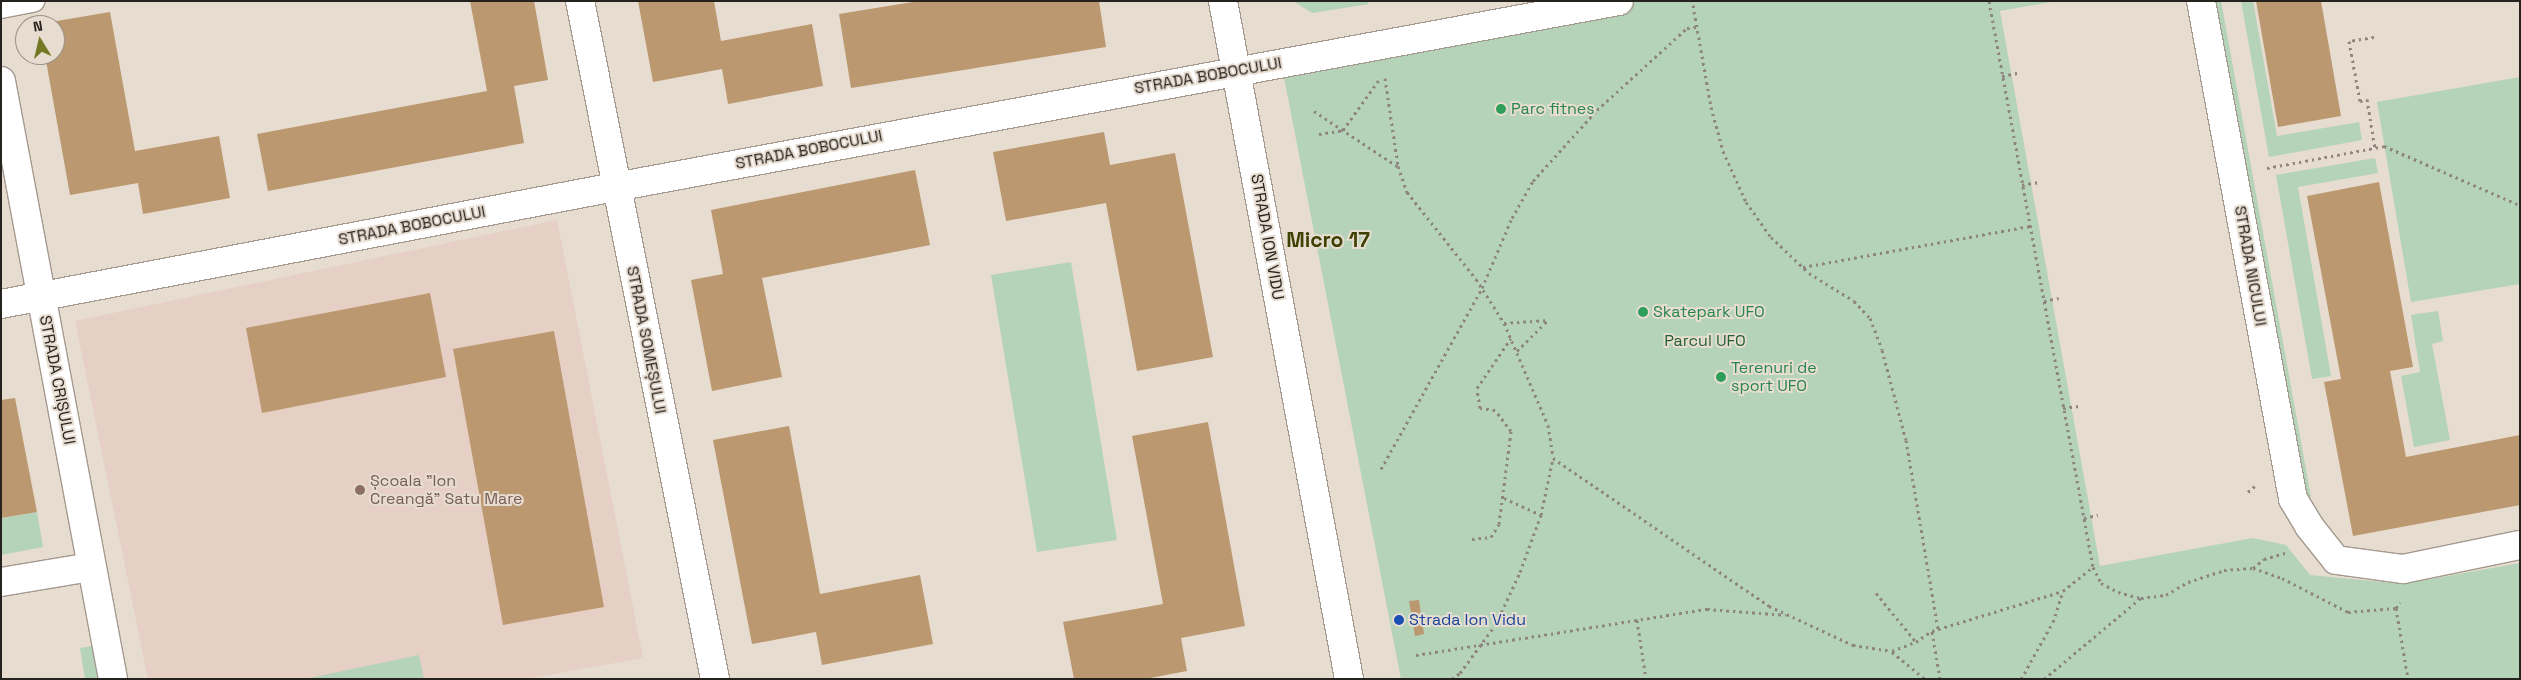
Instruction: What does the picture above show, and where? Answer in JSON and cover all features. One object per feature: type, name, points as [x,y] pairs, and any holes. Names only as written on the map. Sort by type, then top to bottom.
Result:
[{"type":"street","name":"STRADA SOMEȘULUI","points":[[580,1],[615,186],[714,679]]},
{"type":"street","name":"STRADA ION VIDU","points":[[1223,1],[1349,679]]},
{"type":"street","name":"STRADA BOBOCULUI","points":[[1,304],[615,186],[1619,1]]},
{"type":"street","name":"STRADA NICULUI","points":[[2201,1],[2293,499],[2309,526],[2336,560],[2403,569],[2520,545]]},
{"type":"street","name":"STRADA CRIȘULUI","points":[[1,81],[113,679]]},
{"type":"street","points":[[1,582],[92,567]]},
{"type":"lane","points":[[1,7],[33,1]]},
{"type":"path","points":[[1989,1],[2093,567],[2101,582],[2118,592],[2141,598],[2166,595],[2188,582],[2224,570],[2253,568],[2282,578],[2348,612],[2396,608]]},
{"type":"path","points":[[1694,5],[1711,107],[1723,150],[1746,202],[1771,237],[1803,267],[1854,301],[1870,318],[1882,350],[1906,440],[1938,629]]},
{"type":"path","points":[[1381,469],[1482,288],[1512,218],[1533,181],[1597,110],[1687,28],[1697,27]]},
{"type":"path","points":[[2374,37],[2349,41],[2360,101],[2367,100],[2375,148]]},
{"type":"path","points":[[1319,134],[1343,130],[1384,73],[1398,166],[1407,192],[1482,288],[1504,323],[1548,425],[1553,458],[1540,515],[1520,572],[1496,624],[1483,643],[1452,679]]},
{"type":"path","points":[[2002,76],[2018,73]]},
{"type":"path","points":[[1314,111],[1398,166]]},
{"type":"path","points":[[2261,160],[2263,169],[2384,146],[2520,206]]},
{"type":"path","points":[[2022,185],[2039,182]]},
{"type":"path","points":[[1803,267],[2030,226]]},
{"type":"path","points":[[2044,301],[2059,298]]},
{"type":"path","points":[[1504,323],[1548,320],[1517,351]]},
{"type":"path","points":[[1472,539],[1491,537],[1499,524],[1504,498],[1511,431],[1495,410],[1480,408],[1476,388],[1511,338]]},
{"type":"path","points":[[2063,408],[2078,406]]},
{"type":"path","points":[[1553,458],[1768,606],[1853,645],[1892,651],[1916,642],[1932,631],[2063,591],[2093,567]]},
{"type":"path","points":[[1504,498],[1540,515]]},
{"type":"path","points":[[2084,518],[2098,515]]},
{"type":"path","points":[[2021,679],[2053,622],[2063,591]]},
{"type":"path","points":[[1876,593],[1916,642]]},
{"type":"path","points":[[2405,593],[2396,608],[2408,679]]},
{"type":"path","points":[[2044,679],[2141,598]]},
{"type":"path","points":[[1416,655],[1483,643],[1707,610],[1790,616]]},
{"type":"path","points":[[1637,620],[1646,679]]},
{"type":"path","points":[[1932,631],[1940,679]]},
{"type":"path","points":[[1892,651],[1925,679]]},
{"type":"shaded area","name":"Școala \"Ion Creangă\" Satu Mare","points":[[557,220],[643,658],[525,679],[148,679],[75,321]]},
{"type":"green space","points":[[1293,1],[1367,1],[1369,4],[1312,13]]},
{"type":"green space","name":"Parcul UFO","points":[[1619,1],[2057,1],[2000,11],[2100,566],[2253,538],[2286,545],[2310,575],[2403,584],[2520,563],[2520,679],[1401,679],[1281,62]]},
{"type":"green space","points":[[2214,1],[2221,1],[2311,497],[2304,500]]},
{"type":"green space","points":[[2241,1],[2253,1],[2277,136],[2359,122],[2362,140],[2269,157]]},
{"type":"green space","points":[[2520,77],[2520,284],[2411,302],[2377,102]]},
{"type":"green space","points":[[2375,158],[2378,173],[2298,187],[2331,376],[2312,379],[2276,175]]},
{"type":"green space","points":[[1071,262],[1117,540],[1037,552],[991,275]]},
{"type":"green space","points":[[2438,311],[2443,341],[2432,344],[2450,440],[2414,447],[2401,376],[2420,372],[2411,315]]},
{"type":"green space","points":[[37,512],[43,547],[1,555],[1,518]]},
{"type":"green space","points":[[106,644],[113,679],[85,679],[80,648]]},
{"type":"green space","points":[[419,655],[424,679],[305,679]]},
{"type":"building","points":[[470,1],[534,1],[548,80],[514,86],[524,143],[268,191],[257,134],[487,91]]},
{"type":"building","points":[[638,1],[714,1],[721,41],[812,24],[823,86],[728,104],[722,69],[653,82]]},
{"type":"building","points":[[919,1],[1099,1],[1106,47],[851,88],[839,14]]},
{"type":"building","points":[[2256,1],[2321,1],[2341,116],[2278,127]]},
{"type":"building","points":[[110,12],[135,151],[219,136],[230,198],[143,214],[138,183],[70,195],[47,65],[65,65],[65,20]]},
{"type":"building","points":[[1104,132],[1110,165],[1175,153],[1213,357],[1137,371],[1106,203],[1006,221],[993,152]]},
{"type":"building","points":[[915,170],[930,245],[762,278],[782,377],[712,391],[691,280],[723,274],[711,210]]},
{"type":"building","points":[[2379,182],[2413,367],[2390,371],[2406,457],[2520,435],[2520,505],[2353,536],[2324,382],[2341,379],[2307,196]]},
{"type":"building","points":[[430,293],[446,377],[262,413],[246,328]]},
{"type":"building","name":"Școala \"Ion Creangă\" Satu Mare","points":[[554,331],[604,607],[503,625],[453,349]]},
{"type":"building","points":[[15,398],[37,512],[1,518],[1,400]]},
{"type":"building","points":[[1208,422],[1245,626],[1181,638],[1187,671],[1145,679],[1074,679],[1063,622],[1163,604],[1132,436]]},
{"type":"building","points":[[789,426],[820,594],[920,575],[933,644],[822,665],[816,632],[752,644],[713,440]]},
{"type":"building","points":[[1419,600],[1424,634],[1415,636],[1409,601]]},
{"type":"place","name":"Parc fitnes","points":[[1501,109]]},
{"type":"place","name":"Skatepark UFO","points":[[1643,312]]},
{"type":"place","name":"Terenuri de sport UFO","points":[[1721,377]]},
{"type":"place","name":"Școala \"Ion Creangă\" Satu Mare","points":[[360,490]]},
{"type":"place","name":"Strada Ion Vidu","points":[[1399,620]]},
{"type":"district","name":"Micro 17","points":[[1328,240]]}]
